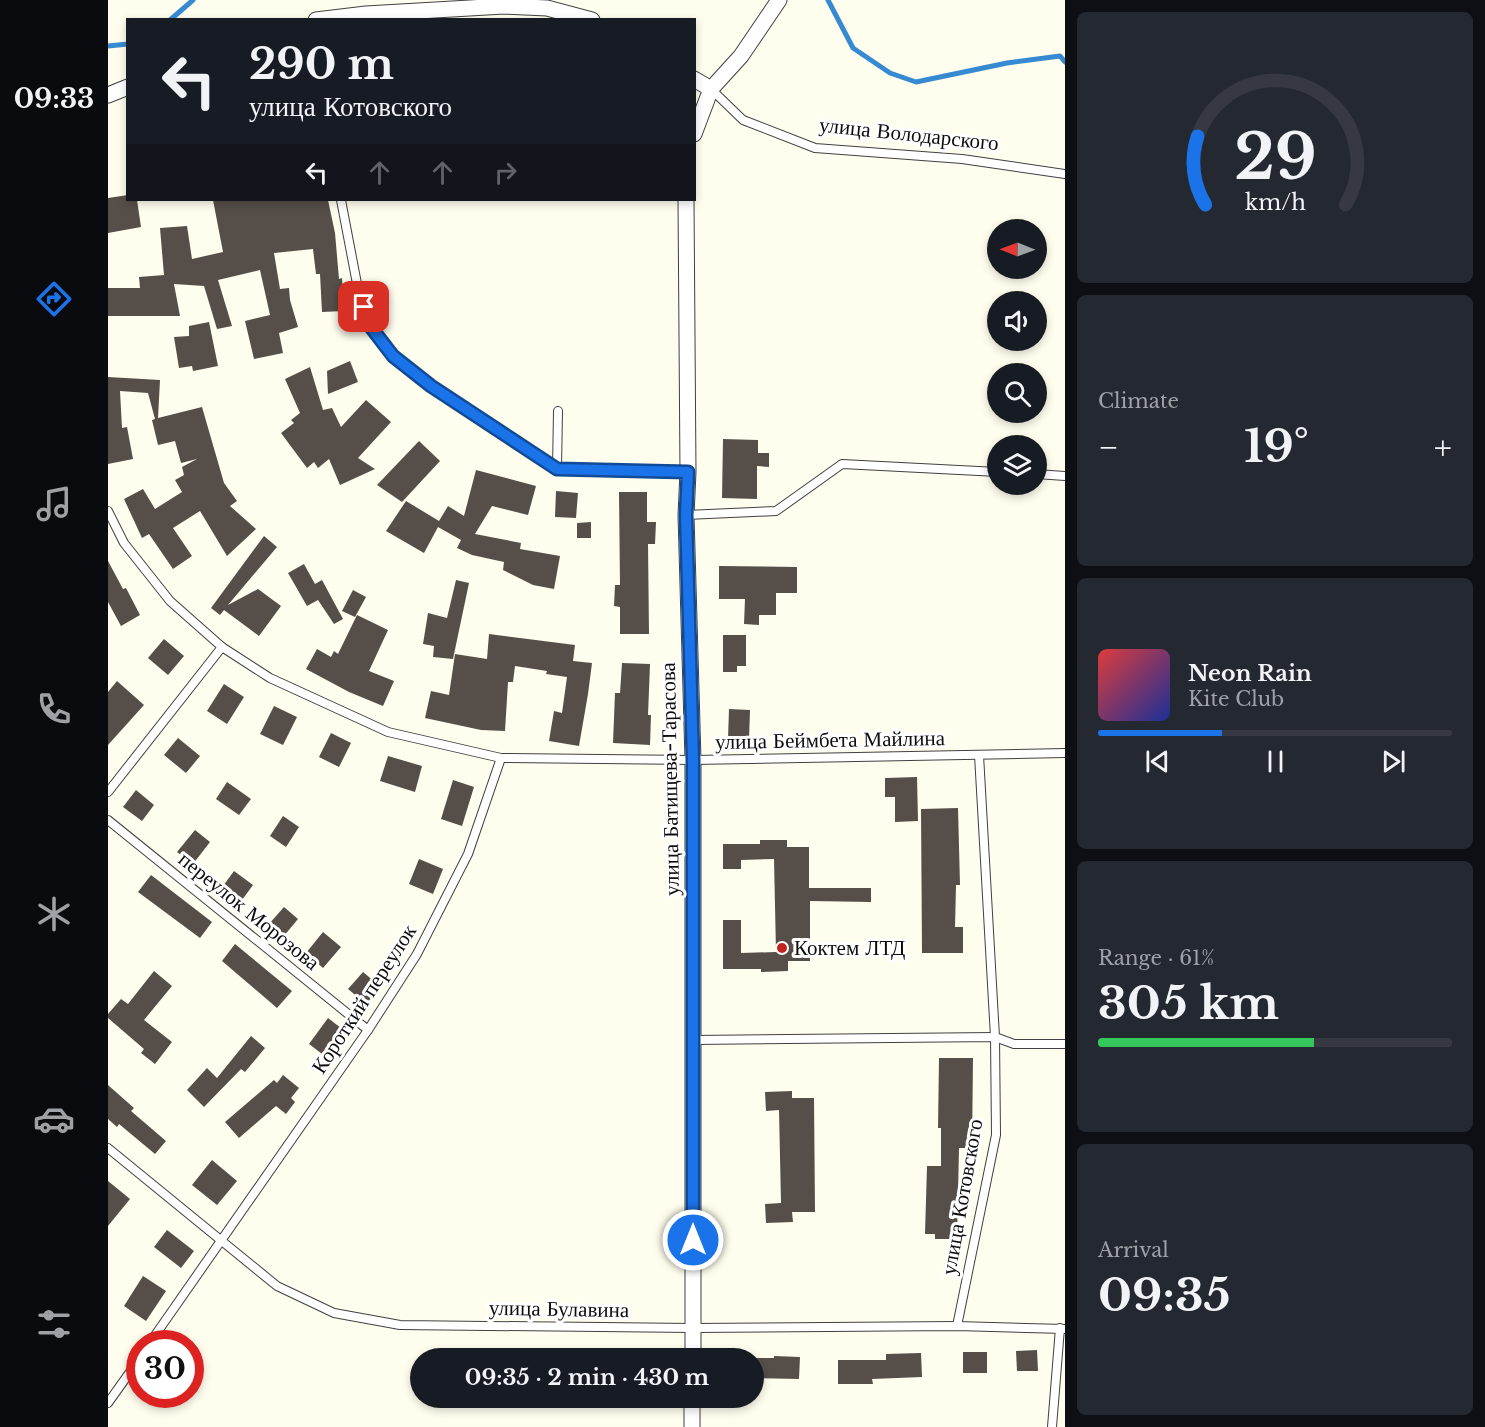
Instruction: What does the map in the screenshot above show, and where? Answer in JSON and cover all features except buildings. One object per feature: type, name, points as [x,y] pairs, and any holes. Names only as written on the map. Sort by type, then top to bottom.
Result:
[{"type":"street","points":[[696,129],[711,89],[741,56],[779,0]]},
{"type":"street","points":[[333,18],[504,6],[547,8],[584,18]]},
{"type":"street","name":"улица Володарского","points":[[696,80],[711,89]]},
{"type":"street","points":[[108,95],[126,88]]},
{"type":"street","name":"улица Батищева-Тарасова","points":[[686,201],[688,472],[686,515],[693,760],[693,1348]]},
{"type":"street","points":[[692,1408],[692,1427]]},
{"type":"lane","name":"улица Володарского","points":[[711,89],[743,120],[815,148],[962,159],[1065,174]]},
{"type":"lane","points":[[341,201],[358,289],[370,326],[393,356],[431,386],[557,469],[688,472]]},
{"type":"lane","points":[[557,469],[558,411]]},
{"type":"lane","points":[[686,515],[776,511],[842,464],[987,471]]},
{"type":"lane","points":[[1047,475],[1065,476]]},
{"type":"lane","name":"улица Беймбета Майлина","points":[[108,511],[124,543],[170,601],[222,647],[270,678],[388,732],[501,758],[693,760],[1065,753]]},
{"type":"lane","points":[[108,792],[222,647]]},
{"type":"lane","name":"улица Котовского","points":[[957,1326],[996,1136],[995,1037],[979,755]]},
{"type":"lane","name":"Короткий переулок","points":[[159,1330],[368,1030],[417,954],[468,854],[501,758]]},
{"type":"lane","name":"переулок Морозова","points":[[108,820],[368,1030]]},
{"type":"lane","points":[[693,1040],[995,1037],[1014,1044],[1065,1044]]},
{"type":"lane","name":"улица Булавина","points":[[108,1148],[277,1286],[334,1313],[400,1325],[1063,1328]]},
{"type":"lane","points":[[1052,1427],[1063,1328]]},
{"type":"lane","points":[[108,1403],[126,1378]]},
{"type":"waterway","points":[[172,18],[193,0]]},
{"type":"waterway","points":[[828,0],[853,48],[890,73],[916,82],[1007,63],[1060,56],[1065,62]]},
{"type":"waterway","points":[[108,46],[126,44]]},
{"type":"place","name":"Коктем ЛТД","points":[[782,948]]},
{"type":"route","points":[[364,307],[370,326],[393,356],[431,386],[557,469],[688,472],[686,515],[693,760],[693,1240]]}]
